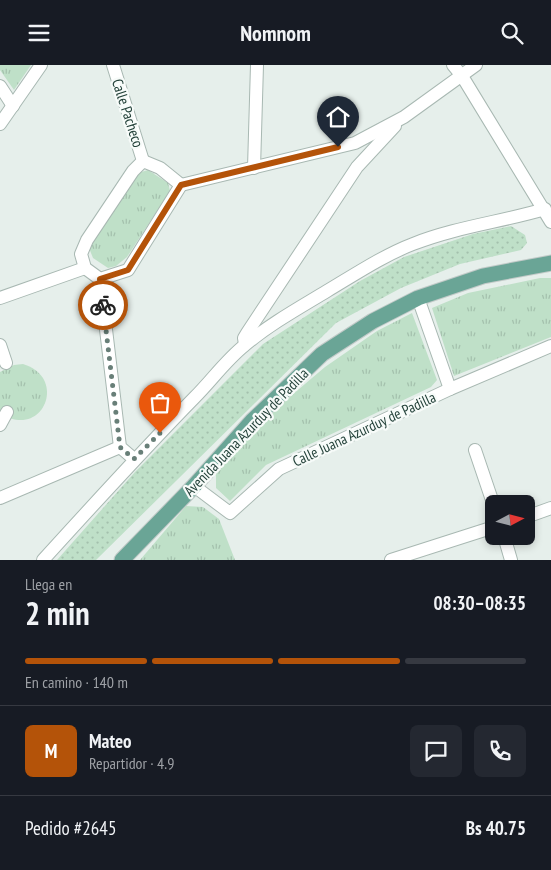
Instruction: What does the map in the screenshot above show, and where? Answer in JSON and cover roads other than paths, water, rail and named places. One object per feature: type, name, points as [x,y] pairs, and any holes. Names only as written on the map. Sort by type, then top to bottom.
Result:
[{"type":"main road","name":"Avenida Juana Azurduy de Padilla","points":[[122,560],[194,486],[252,421],[322,354],[373,321],[418,298],[483,276],[551,263]]},
{"type":"street","points":[[0,124],[41,65]]},
{"type":"street","name":"Calle Pacheco","points":[[113,65],[143,161]]},
{"type":"street","points":[[254,168],[257,65]]},
{"type":"street","points":[[452,65],[462,76],[545,209],[551,222]]},
{"type":"street","points":[[100,279],[128,270],[181,185],[355,143],[404,117],[476,65]]},
{"type":"street","points":[[0,87],[13,106]]},
{"type":"street","points":[[245,345],[244,338],[247,333],[357,167],[404,117]]},
{"type":"street","points":[[134,459],[120,447],[100,279],[85,267],[82,254],[86,240],[133,171],[143,161],[160,168],[181,185]]},
{"type":"street","points":[[43,560],[134,459],[199,393],[221,366],[245,345],[292,312],[359,272],[413,244],[474,225],[519,217],[545,209]]},
{"type":"street","points":[[0,298],[85,267]]},
{"type":"street","points":[[418,298],[450,389]]},
{"type":"street","points":[[0,345],[6,363]]},
{"type":"street","name":"Calle Juana Azurduy de Padilla","points":[[194,486],[230,513],[279,469],[450,389],[551,347]]},
{"type":"street","points":[[0,425],[7,412]]},
{"type":"street","points":[[0,498],[120,447]]},
{"type":"street","points":[[475,450],[490,495]]},
{"type":"street","points":[[535,514],[551,508]]},
{"type":"street","points":[[392,560],[485,530]]},
{"type":"street","points":[[507,545],[511,560]]}]
